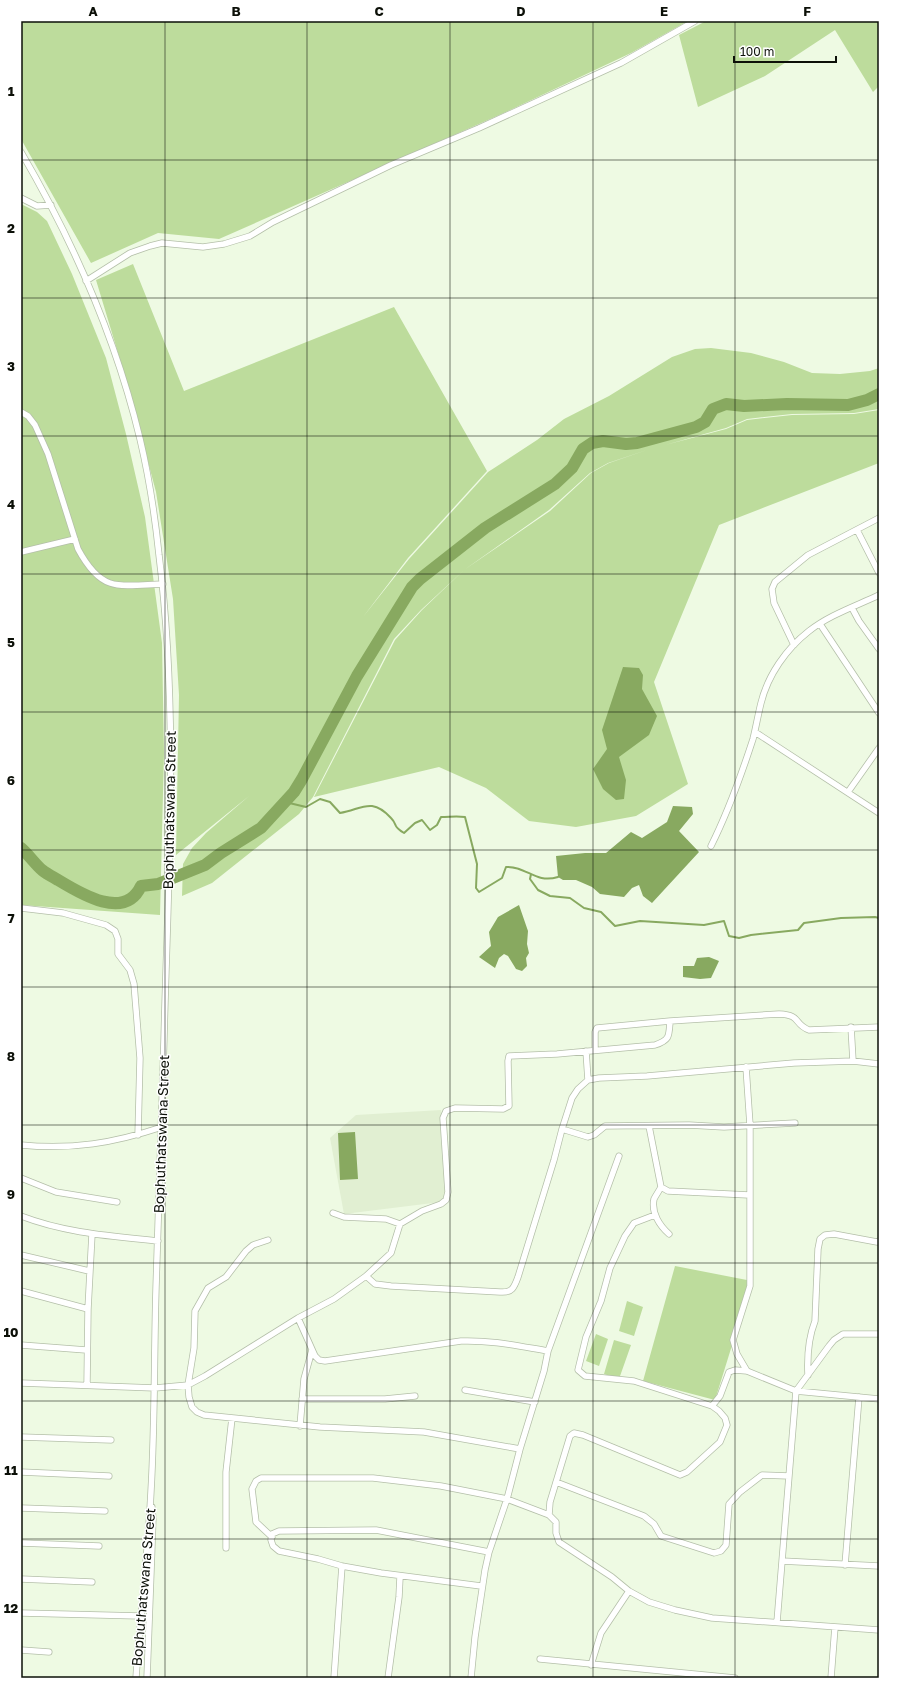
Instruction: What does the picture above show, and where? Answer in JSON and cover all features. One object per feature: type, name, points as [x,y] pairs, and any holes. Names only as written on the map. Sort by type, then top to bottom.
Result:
[{"type":"street","points":[[86,281],[130,253],[150,246],[162,243],[203,247],[224,244],[250,236],[273,222],[391,165],[479,128],[621,63],[695,21]]},
{"type":"street","name":"Bophuthatswana Street","points":[[21,152],[51,205],[86,281],[122,375],[140,440],[150,492],[163,584],[170,672],[170,848],[155,1388],[151,1495],[136,1678]]},
{"type":"street","points":[[21,198],[37,206],[51,205]]},
{"type":"street","points":[[21,412],[28,416],[35,425],[48,454],[75,539],[85,562],[98,575],[109,583],[119,585],[163,584]]},
{"type":"street","points":[[794,645],[774,603],[772,589],[775,582],[808,555],[879,518]]},
{"type":"street","points":[[857,530],[879,573]]},
{"type":"street","points":[[21,552],[75,539]]},
{"type":"street","points":[[710,846],[724,820],[754,732],[768,680],[776,668],[794,645],[809,631],[879,595]]},
{"type":"street","points":[[852,608],[859,621],[879,649]]},
{"type":"street","points":[[820,624],[879,713]]},
{"type":"street","points":[[754,732],[879,812]]},
{"type":"street","points":[[848,792],[879,748]]},
{"type":"street","points":[[21,908],[64,913],[106,925],[115,931],[117,935],[118,954],[130,970],[134,984],[140,1058],[138,1135]]},
{"type":"street","points":[[595,1050],[595,1032],[597,1028],[670,1021],[790,1014],[796,1018],[802,1028],[809,1030],[879,1027]]},
{"type":"street","points":[[21,1383],[155,1388],[188,1385],[205,1376],[298,1318],[334,1299],[366,1276],[391,1253],[400,1224],[422,1211],[441,1204],[446,1200],[448,1192],[443,1118],[446,1111],[454,1108],[502,1109],[509,1106],[509,1056],[586,1052],[655,1045],[665,1041],[669,1033],[670,1021]]},
{"type":"street","points":[[851,1027],[853,1062]]},
{"type":"street","points":[[586,1052],[588,1080]]},
{"type":"street","points":[[366,1276],[375,1284],[391,1286],[500,1292],[508,1292],[512,1290],[518,1277],[572,1098],[588,1080],[794,1063],[853,1062],[879,1064]]},
{"type":"street","points":[[746,1067],[750,1125],[750,1286],[733,1340],[737,1354],[747,1371]]},
{"type":"street","points":[[562,1129],[588,1137],[594,1135],[604,1126],[689,1125],[724,1127],[795,1123]]},
{"type":"street","points":[[649,1126],[661,1187],[654,1199],[655,1215],[661,1227],[669,1234]]},
{"type":"street","points":[[21,1145],[85,1146],[138,1135],[162,1127]]},
{"type":"street","points":[[471,1678],[482,1586],[489,1552],[507,1499],[548,1351],[619,1156]]},
{"type":"street","points":[[21,1178],[56,1192],[117,1202]]},
{"type":"street","points":[[661,1187],[668,1191],[749,1195]]},
{"type":"street","points":[[333,1213],[344,1217],[386,1219],[400,1224]]},
{"type":"street","points":[[549,1515],[550,1502],[570,1436],[574,1433],[583,1435],[676,1474],[684,1474],[720,1442],[725,1433],[727,1426],[725,1418],[712,1406],[634,1381],[586,1376],[578,1370],[586,1337],[601,1301],[610,1268],[625,1236],[634,1223],[655,1215]]},
{"type":"street","points":[[21,1218],[92,1234],[158,1241]]},
{"type":"street","points":[[87,1385],[86,1350],[92,1234]]},
{"type":"street","points":[[808,1375],[807,1350],[811,1332],[816,1321],[818,1249],[820,1239],[825,1235],[834,1234],[879,1241]]},
{"type":"street","points":[[268,1240],[253,1245],[246,1251],[226,1277],[208,1288],[195,1311],[194,1348],[188,1385],[192,1407],[197,1412],[204,1415],[300,1426],[424,1432],[520,1449]]},
{"type":"street","points":[[21,1255],[89,1271]]},
{"type":"street","points":[[21,1291],[88,1309]]},
{"type":"street","points":[[298,1318],[312,1350],[319,1360],[325,1361],[436,1343],[482,1340],[504,1342],[548,1351]]},
{"type":"street","points":[[777,1622],[796,1391],[829,1346],[839,1336],[850,1334],[879,1334]]},
{"type":"street","points":[[21,1345],[86,1350]]},
{"type":"street","points":[[300,1426],[307,1366],[312,1350]]},
{"type":"street","points":[[712,1406],[720,1396],[729,1372],[735,1370],[747,1371],[796,1391],[879,1399]]},
{"type":"street","points":[[465,1390],[535,1402]]},
{"type":"street","points":[[302,1399],[384,1399],[416,1396]]},
{"type":"street","points":[[845,1564],[859,1397]]},
{"type":"street","points":[[226,1548],[226,1472],[232,1418]]},
{"type":"street","points":[[21,1437],[111,1440]]},
{"type":"street","points":[[21,1472],[109,1476]]},
{"type":"street","points":[[556,1482],[644,1516],[654,1524],[661,1536],[714,1553],[721,1551],[726,1545],[729,1504],[740,1492],[762,1475],[789,1476]]},
{"type":"street","points":[[272,1537],[256,1522],[252,1489],[256,1481],[261,1478],[373,1478],[442,1486],[507,1499],[549,1515],[556,1522],[556,1533],[559,1542],[606,1573],[629,1592],[648,1602],[696,1616],[879,1630]]},
{"type":"street","name":"Bophuthatswana Street","points":[[147,1678],[153,1519],[151,1495]]},
{"type":"street","points":[[21,1508],[105,1511]]},
{"type":"street","points":[[482,1586],[400,1576],[342,1566],[318,1559],[279,1551],[273,1546],[272,1534],[279,1531],[376,1530],[489,1552]]},
{"type":"street","points":[[21,1543],[99,1546]]},
{"type":"street","points":[[782,1561],[879,1566]]},
{"type":"street","points":[[334,1678],[342,1566]]},
{"type":"street","points":[[388,1678],[399,1597],[400,1576]]},
{"type":"street","points":[[21,1579],[92,1582]]},
{"type":"street","points":[[591,1665],[601,1633],[629,1592]]},
{"type":"street","points":[[21,1613],[140,1616]]},
{"type":"street","points":[[831,1678],[835,1627]]},
{"type":"street","points":[[21,1650],[49,1652]]},
{"type":"street","points":[[540,1659],[735,1678]]},
{"type":"shaded area","points":[[21,21],[688,21],[631,53],[506,112],[219,239],[158,233],[91,263],[21,139]]},
{"type":"shaded area","points":[[706,21],[879,21],[879,86],[873,92],[835,30],[765,76],[698,107],[679,35]]},
{"type":"shaded area","points":[[21,204],[37,212],[47,221],[72,274],[106,358],[126,434],[145,517],[162,643],[164,753],[160,915],[21,905]]},
{"type":"shaded area","points":[[133,264],[184,391],[394,307],[487,471],[408,558],[363,617],[409,559],[488,472],[537,440],[564,419],[609,396],[672,357],[695,349],[711,348],[751,353],[784,362],[812,373],[840,374],[870,371],[879,368],[879,409],[854,413],[792,414],[747,419],[726,428],[665,445],[726,429],[747,420],[792,415],[854,414],[879,410],[879,463],[719,525],[654,682],[688,784],[636,816],[576,827],[529,821],[486,788],[439,767],[314,797],[395,640],[422,610],[464,570],[421,610],[394,639],[313,797],[299,814],[212,883],[182,896],[183,864],[192,848],[206,833],[249,796],[176,855],[179,695],[173,599],[156,492],[128,386],[96,280]],"holes":[[[647,450],[609,463],[591,473],[550,511],[464,570],[549,510],[590,473],[608,463]]]},
{"type":"shaded area","points":[[623,667],[639,668],[643,675],[642,689],[657,716],[649,735],[619,757],[626,780],[624,799],[616,800],[603,789],[593,769],[607,749],[602,730]]},
{"type":"shaded area","points":[[673,806],[692,807],[693,814],[679,831],[699,852],[652,903],[643,896],[639,885],[632,888],[624,897],[600,894],[592,887],[576,880],[563,880],[558,877],[556,856],[585,853],[606,853],[631,832],[642,838],[667,822]]},
{"type":"shaded area","points":[[519,905],[528,931],[527,944],[529,953],[526,958],[527,966],[522,971],[516,969],[508,956],[504,954],[499,958],[495,968],[479,957],[491,946],[489,932],[498,917]]},
{"type":"shaded area","points":[[709,957],[719,961],[711,978],[700,979],[683,977],[683,966],[694,966],[697,958]]},
{"type":"shaded area","points":[[441,1110],[449,1201],[344,1214],[330,1138],[356,1115]]},
{"type":"shaded area","points":[[355,1132],[358,1179],[340,1180],[338,1133]]},
{"type":"shaded area","points":[[675,1266],[752,1281],[715,1400],[643,1381]]},
{"type":"shaded area","points":[[627,1301],[643,1307],[634,1336],[619,1331]]},
{"type":"shaded area","points":[[596,1334],[608,1339],[599,1366],[586,1361]]},
{"type":"shaded area","points":[[614,1340],[631,1345],[619,1379],[604,1374]]},
{"type":"waterway","points":[[21,848],[39,868],[78,892],[102,901],[114,903],[125,902],[134,896],[141,886],[158,884],[205,865],[261,828],[294,792],[357,676],[412,587],[485,528],[555,484],[572,468],[583,449],[592,443],[603,441],[626,444],[637,443],[696,427],[705,422],[713,409],[726,404],[744,406],[787,404],[848,405],[867,400],[879,394]]},
{"type":"waterway","points":[[285,802],[306,807],[320,799],[330,802],[340,813],[360,807],[372,806],[384,811],[393,820],[396,827],[404,833],[415,823],[422,820],[430,830],[437,825],[441,817],[465,817],[477,864],[476,888],[479,892],[502,878],[506,867],[520,869],[537,877],[550,879],[558,877]]},
{"type":"waterway","points":[[531,874],[530,879],[538,890],[550,896],[570,898],[584,908],[601,912],[615,926],[640,921],[704,925],[724,921],[729,936],[739,938],[751,935],[798,930],[804,923],[841,918],[879,918]]}]
